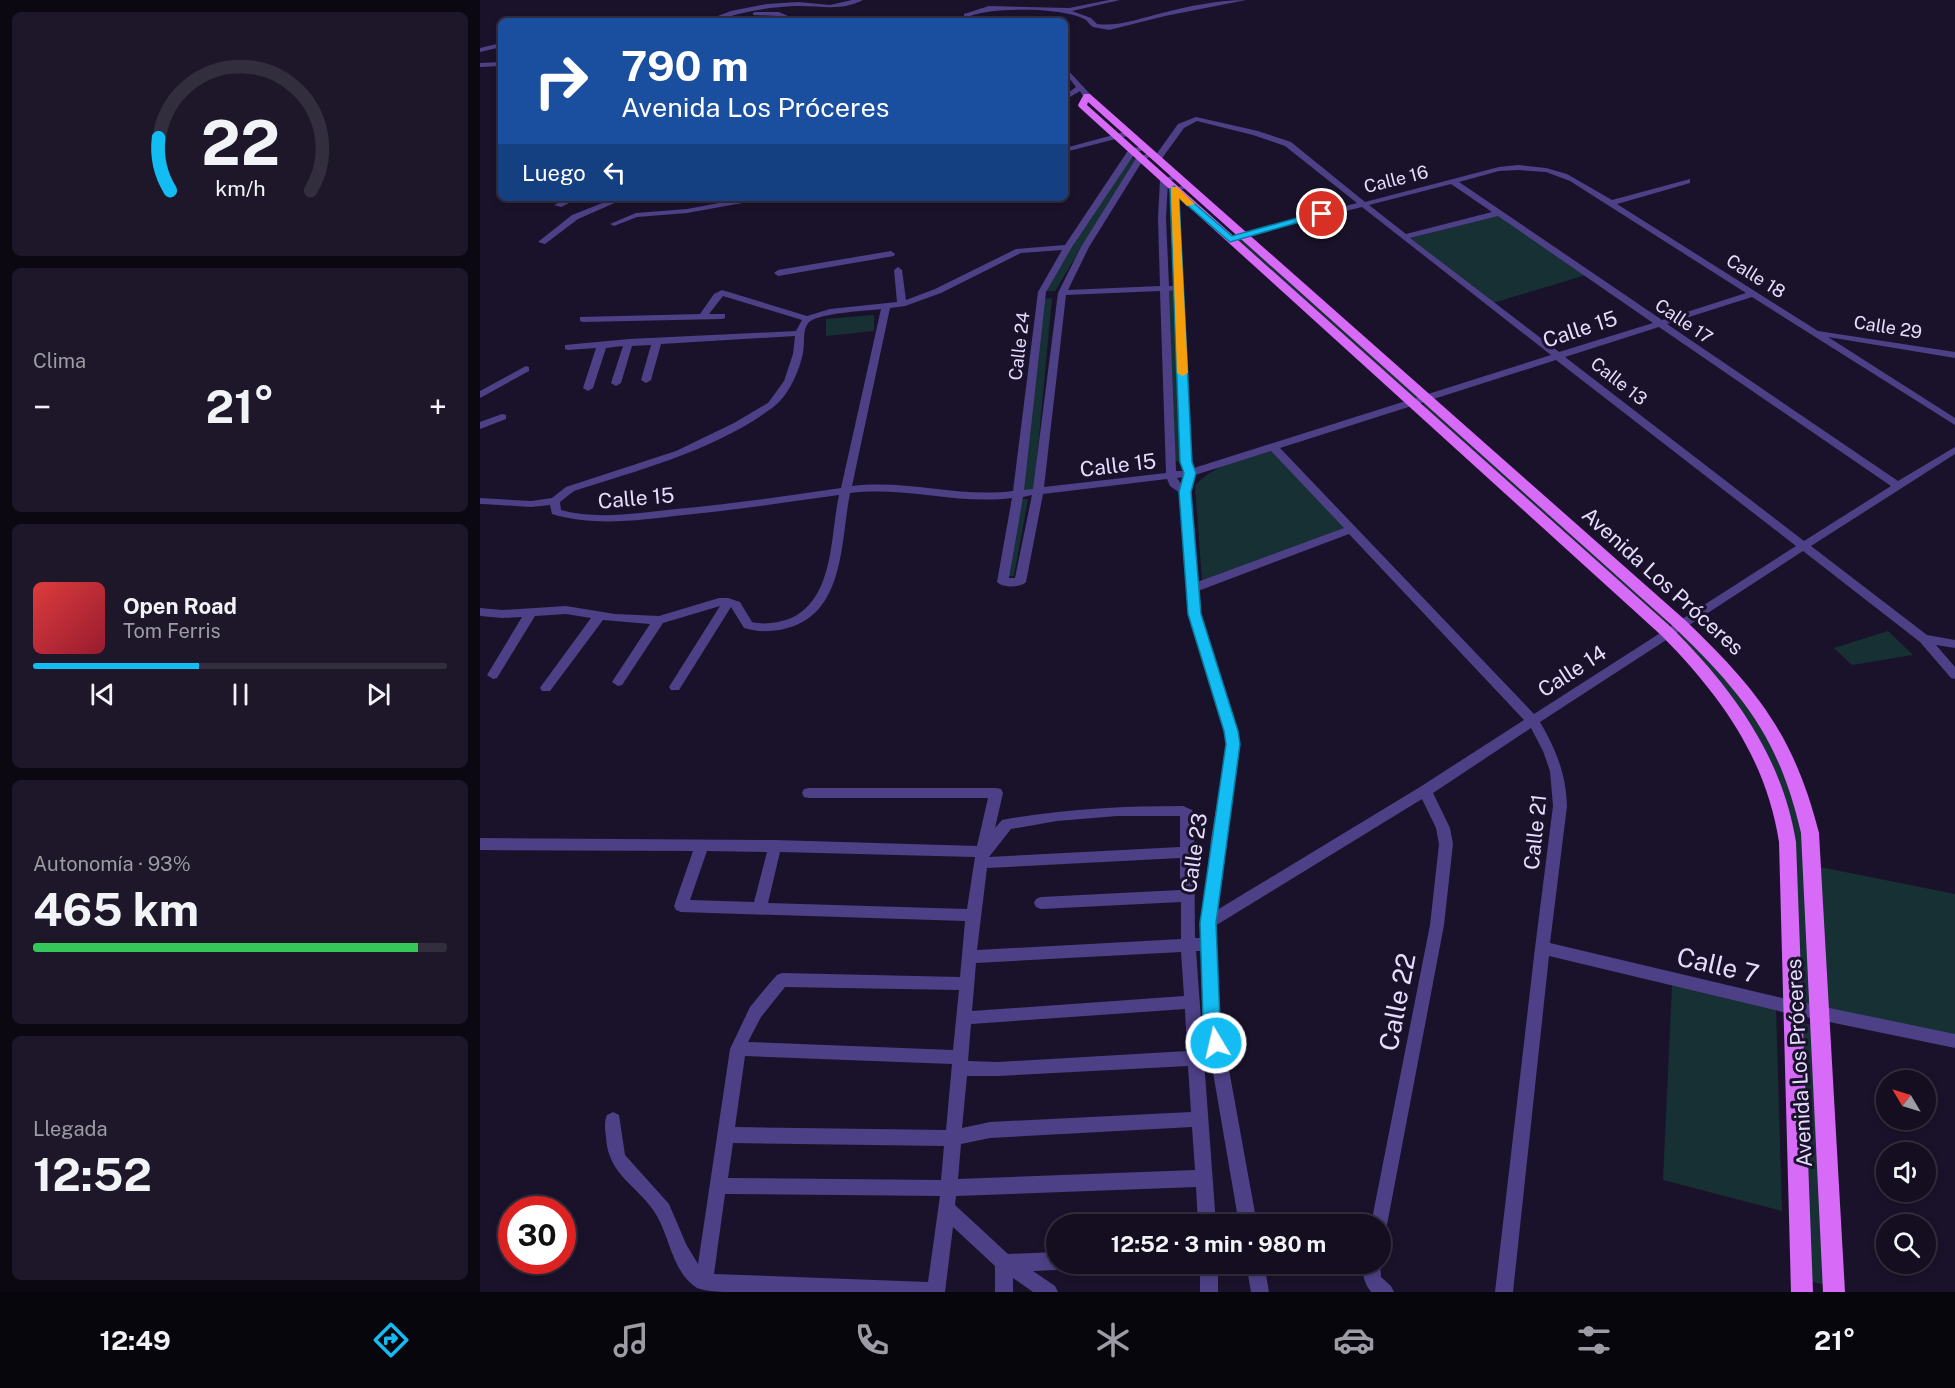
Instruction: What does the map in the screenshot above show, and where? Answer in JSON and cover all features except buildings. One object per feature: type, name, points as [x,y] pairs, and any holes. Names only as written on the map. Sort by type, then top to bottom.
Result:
[{"type":"main road","name":"Avenida Los Próceres","points":[[1083,92],[1082,105],[1145,154],[1230,239],[1419,400]]},
{"type":"main road","name":"Avenida Los Próceres","points":[[1145,154],[1164,180],[1187,186],[1419,400],[1674,628],[1726,667],[1751,699],[1773,733],[1794,776],[1810,833],[1834,1292]]},
{"type":"main road","name":"Avenida Los Próceres","points":[[1674,628],[1727,698],[1759,749],[1779,801],[1789,854],[1791,1007],[1802,1292]]},
{"type":"street","points":[[716,18],[733,12],[767,6],[798,3],[830,7],[860,0]]},
{"type":"street","points":[[1060,7],[1082,0]]},
{"type":"street","points":[[969,18],[966,15],[972,11],[995,6],[1060,7],[1117,0]]},
{"type":"street","points":[[1206,6],[1211,0]]},
{"type":"street","points":[[1060,7],[1089,19],[1092,24],[1102,28],[1241,0]]},
{"type":"street","points":[[771,14],[774,18]]},
{"type":"street","points":[[719,18],[771,14],[792,18]]},
{"type":"street","points":[[480,50],[498,46]]},
{"type":"street","points":[[480,64],[498,64]]},
{"type":"street","name":"Avenida Los Próceres","points":[[1068,73],[1083,92]]},
{"type":"street","points":[[1068,97],[1083,92]]},
{"type":"street","points":[[1145,154],[1194,114]]},
{"type":"street","name":"Calle 13","points":[[1183,124],[1196,119],[1255,133],[1288,144],[1404,237],[1924,639],[1955,675]]},
{"type":"street","points":[[1068,149],[1122,135]]},
{"type":"street","name":"Calle 24","points":[[1145,154],[1085,247],[1062,293],[1038,493],[1020,582],[1003,582],[1018,495],[1042,292],[1068,247],[1145,154]]},
{"type":"street","name":"Calle 16","points":[[1230,239],[1499,168],[1536,168]]},
{"type":"street","name":"Calle 18","points":[[1536,168],[1565,175],[1955,422]]},
{"type":"street","points":[[1164,180],[1162,218],[1171,477],[1174,483],[1185,492]]},
{"type":"street","name":"Calle 17","points":[[1452,181],[1898,486]]},
{"type":"street","points":[[1611,203],[1687,181]]},
{"type":"street","name":"Calle 23","points":[[1175,183],[1186,462],[1190,473],[1185,492],[1194,588],[1194,614],[1231,731],[1233,744],[1208,923],[1212,1020],[1246,1214]]},
{"type":"street","points":[[558,205],[568,201]]},
{"type":"street","points":[[542,242],[575,217],[615,201]]},
{"type":"street","points":[[614,224],[636,215],[687,211],[742,201]]},
{"type":"street","points":[[1404,237],[1499,213]]},
{"type":"street","points":[[702,317],[717,296],[722,293],[807,319],[830,312],[902,304],[938,291],[1019,251],[1068,247]]},
{"type":"street","points":[[778,273],[891,254]]},
{"type":"street","points":[[898,270],[902,304]]},
{"type":"street","points":[[1062,293],[1179,287]]},
{"type":"street","name":"Calle 15","points":[[558,498],[554,507],[560,515],[598,519],[646,517],[846,490],[887,487],[966,497],[1018,495],[1171,477],[1274,448],[1753,294]]},
{"type":"street","points":[[480,612],[530,614],[566,610],[659,620],[719,602],[728,602],[740,608],[748,625],[760,628],[790,622],[813,609],[830,577],[846,490],[886,306]]},
{"type":"street","points":[[583,319],[722,316]]},
{"type":"street","points":[[483,501],[531,504],[558,498],[580,485],[680,453],[758,414],[782,393],[789,381],[798,354],[801,328],[807,319]]},
{"type":"street","points":[[568,346],[801,333]]},
{"type":"street","name":"Calle 29","points":[[1815,333],[1955,355]]},
{"type":"street","points":[[646,380],[657,341]]},
{"type":"street","points":[[616,383],[629,342]]},
{"type":"street","points":[[588,388],[602,344]]},
{"type":"street","points":[[480,395],[526,369]]},
{"type":"street","points":[[480,426],[502,417]]},
{"type":"street","name":"Calle 21","points":[[1274,448],[1532,720],[1546,743],[1561,782],[1504,1292]]},
{"type":"street","name":"Calle 14","points":[[1208,923],[1425,791],[1803,545],[1955,450]]},
{"type":"street","points":[[1194,588],[1351,529]]},
{"type":"street","points":[[675,687],[728,602]]},
{"type":"street","points":[[494,675],[530,614]]},
{"type":"street","points":[[546,688],[600,615]]},
{"type":"street","points":[[618,682],[659,620]]},
{"type":"street","points":[[1924,639],[1955,644]]},
{"type":"street","name":"Calle 22","points":[[1382,1214],[1437,926],[1445,855],[1446,844],[1443,828],[1425,791]]},
{"type":"street","points":[[613,1119],[616,1153],[626,1169],[662,1208],[688,1267],[704,1282],[936,1292],[949,1188],[973,915],[982,857],[996,793],[808,793]]},
{"type":"street","points":[[982,857],[1007,824],[1081,814],[1178,810],[1187,814],[1188,945],[1206,1214]]},
{"type":"street","points":[[480,844],[775,846],[982,857],[1187,852]]},
{"type":"street","points":[[702,845],[681,906],[973,915]]},
{"type":"street","points":[[759,909],[775,846]]},
{"type":"street","points":[[1041,903],[1187,896]]},
{"type":"street","points":[[969,957],[1208,944]]},
{"type":"street","name":"Calle 7","points":[[1542,948],[1791,1007],[1955,1041]]},
{"type":"street","points":[[704,1282],[738,1049],[753,1014],[782,980],[967,984]]},
{"type":"street","points":[[964,1018],[1192,1002]]},
{"type":"street","points":[[738,1049],[960,1063],[998,1069],[1196,1058]]},
{"type":"street","points":[[724,1135],[953,1138],[990,1130],[1200,1119]]},
{"type":"street","points":[[718,1186],[949,1188],[1204,1178]]},
{"type":"street","points":[[946,1208],[982,1245],[1004,1263],[1049,1292]]},
{"type":"street","points":[[1004,1263],[1046,1261]]},
{"type":"street","points":[[1004,1263],[1004,1292]]},
{"type":"street","points":[[1209,1274],[1209,1292]]},
{"type":"street","points":[[1257,1274],[1260,1292]]},
{"type":"street","points":[[1371,1274],[1374,1284],[1385,1292]]},
{"type":"green space","points":[[1128,156],[1135,159],[1055,291],[1045,291]]},
{"type":"green space","points":[[1498,215],[1586,275],[1493,303],[1408,239]]},
{"type":"green space","points":[[1241,238],[1421,397],[1412,400],[1235,240]]},
{"type":"green space","points":[[1177,289],[1182,462],[1175,461],[1168,290]]},
{"type":"green space","points":[[1052,298],[1034,490],[1023,491],[1043,299]]},
{"type":"green space","points":[[874,315],[874,331],[826,336],[826,319]]},
{"type":"green space","points":[[1428,404],[1671,624],[1668,626],[1421,405]]},
{"type":"green space","points":[[1271,451],[1346,528],[1202,580],[1195,486],[1220,467]]},
{"type":"green space","points":[[1021,499],[1028,499],[1014,576],[1006,576]]},
{"type":"green space","points":[[1680,630],[1722,668],[1780,755],[1805,833],[1810,1006],[1801,1004],[1791,830],[1766,755],[1676,633]]},
{"type":"green space","points":[[1888,631],[1913,655],[1852,665],[1834,648]]},
{"type":"green space","points":[[1820,867],[1955,894],[1955,1035],[1825,1008]]},
{"type":"green space","points":[[1672,985],[1776,1009],[1782,1211],[1663,1180]]},
{"type":"green space","points":[[1800,1023],[1813,1027],[1824,1285],[1810,1281]]},
{"type":"slow traffic","points":[[1183,373],[1174,189],[1191,204]]},
{"type":"route","points":[[1216,1043],[1212,1020],[1208,923],[1233,744],[1231,731],[1194,614],[1194,588],[1185,492],[1190,473],[1186,462],[1174,189],[1230,239],[1322,214]]}]
